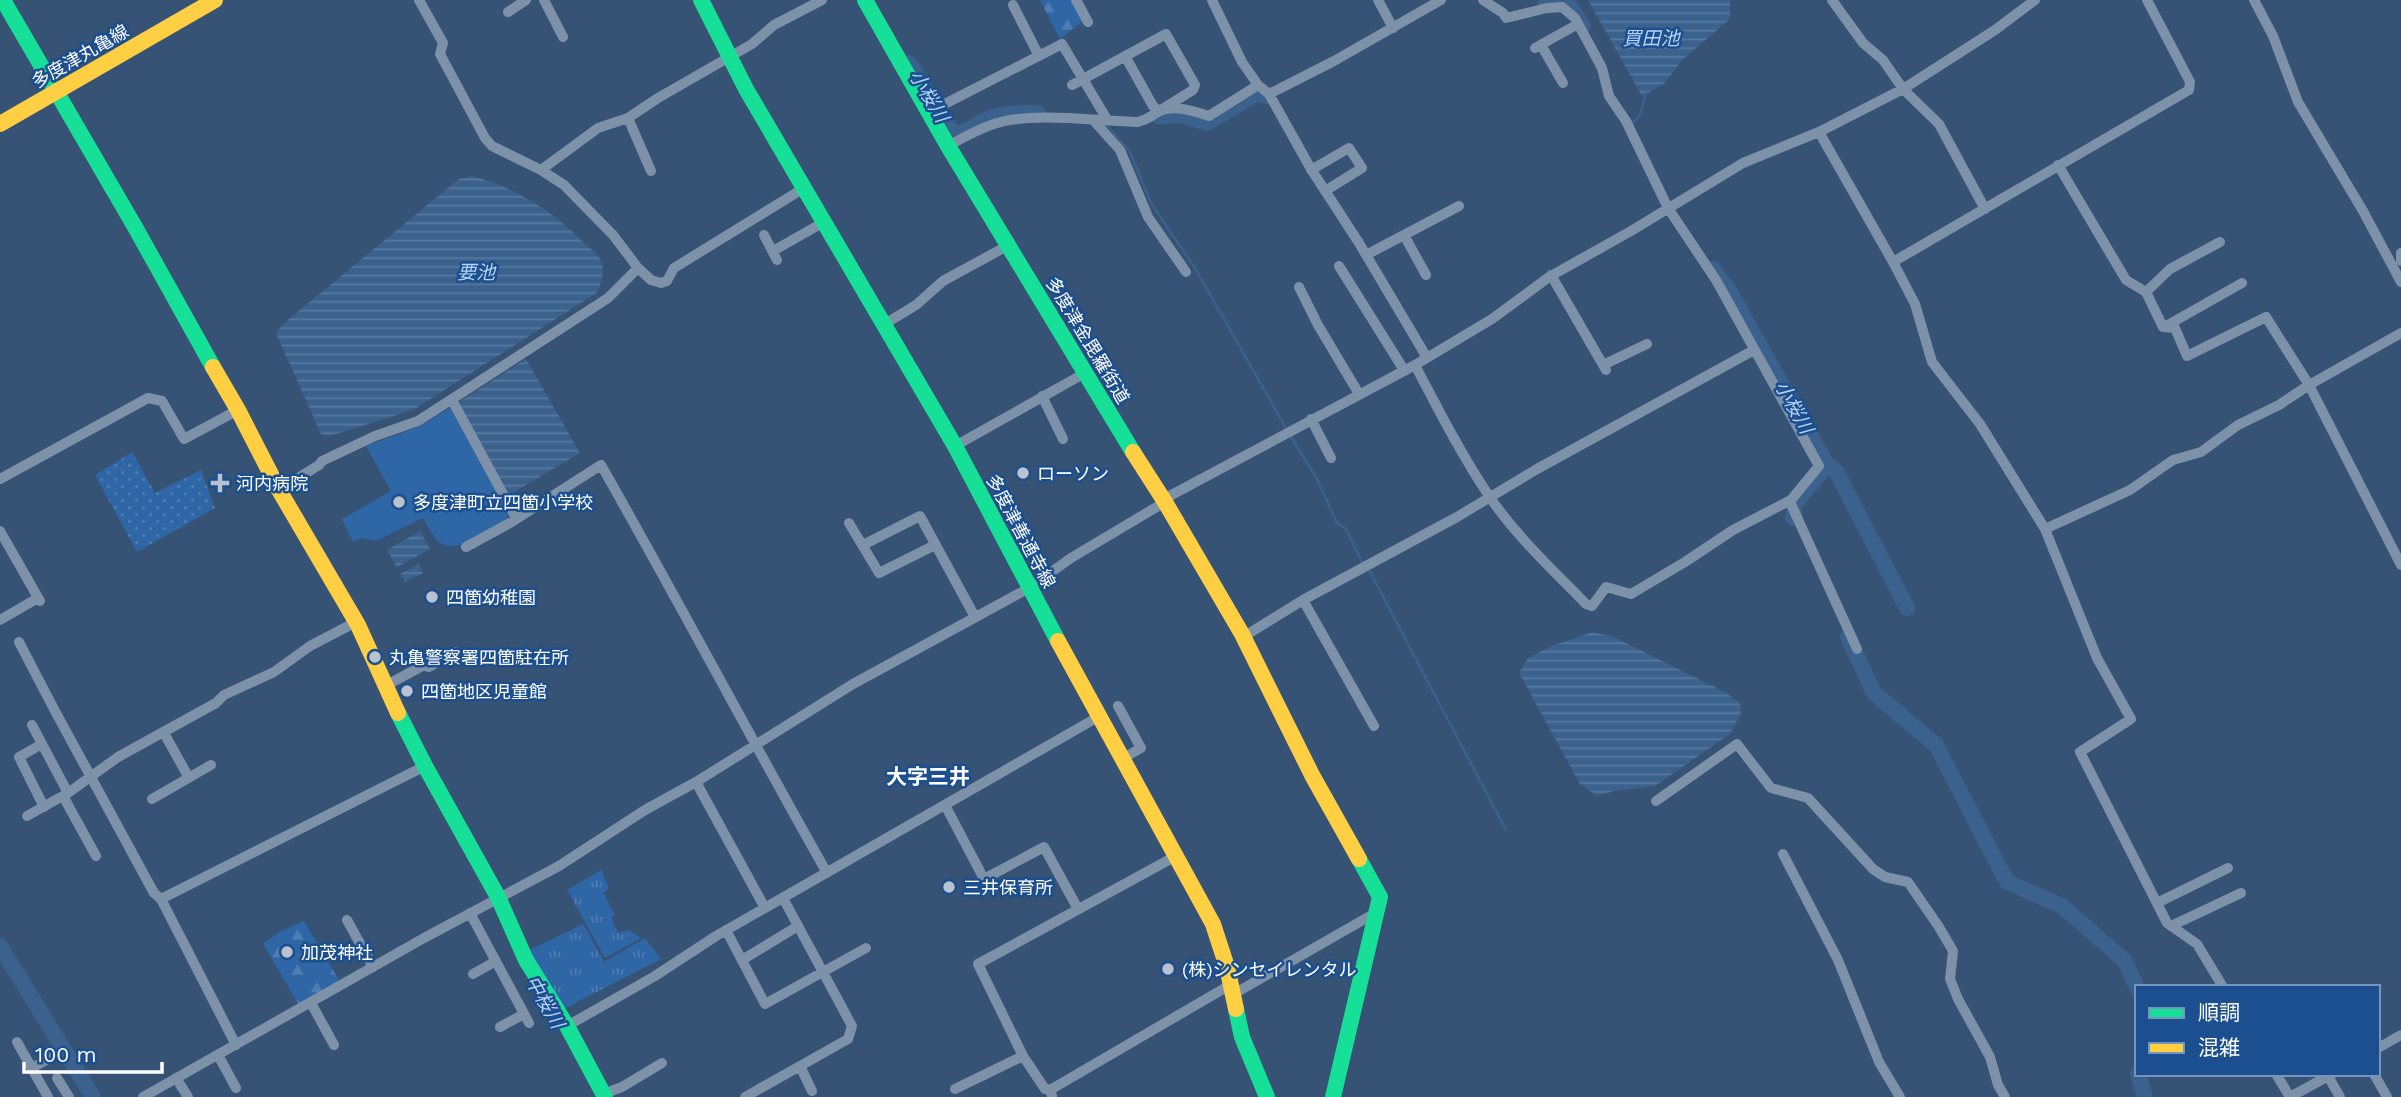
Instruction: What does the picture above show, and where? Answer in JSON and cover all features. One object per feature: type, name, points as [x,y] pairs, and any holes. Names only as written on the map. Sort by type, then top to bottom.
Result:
[{"type":"street","points":[[3,0],[356,622],[385,687],[425,766],[498,897],[526,960],[567,1026],[604,1095],[662,1063]]},
{"type":"street","name":"多度津丸亀線","points":[[0,124],[215,0]]},
{"type":"street","points":[[419,0],[443,43],[440,54],[485,138],[492,146],[541,170],[564,185],[613,235],[638,268],[652,280],[661,283],[667,281],[674,268],[804,188]]},
{"type":"street","points":[[508,12],[526,0]]},
{"type":"street","points":[[544,0],[562,37]]},
{"type":"street","name":"多度津善通寺線","points":[[701,0],[804,188],[955,446],[1028,588],[1213,924],[1242,1037],[1267,1097]]},
{"type":"street","points":[[541,170],[598,128],[628,118],[752,44],[774,25],[822,0]]},
{"type":"street","name":"多度津金毘羅街道","points":[[865,0],[948,146],[1243,637],[1312,775],[1380,897],[1377,912]]},
{"type":"street","points":[[1076,0],[1088,22]]},
{"type":"street","points":[[1212,0],[1242,62],[1258,85],[1269,94],[1311,170],[1426,356]]},
{"type":"street","points":[[1269,94],[1441,0]]},
{"type":"street","points":[[1415,365],[1453,438],[1490,498],[1525,542],[1586,604],[1592,606],[1606,587],[1631,594],[1733,530],[1792,506],[1819,466],[1716,279],[1668,208],[1626,121],[1609,96],[1602,68],[1575,18],[1562,7],[1549,4],[1505,15],[1483,0]]},
{"type":"street","points":[[1832,0],[1863,43],[1883,60],[1903,89],[1939,124],[1985,209]]},
{"type":"street","points":[[144,1097],[498,897],[559,866],[853,684],[1028,588],[1163,501],[1415,365],[1492,319],[1551,275],[1743,163],[1819,132],[1903,89],[1996,30],[2035,0]]},
{"type":"street","points":[[1893,262],[2189,90],[2190,82],[2147,0]]},
{"type":"street","points":[[2254,0],[2273,36],[2298,102],[2363,211],[2401,282]]},
{"type":"street","points":[[1382,1],[1393,28]]},
{"type":"street","points":[[1013,5],[1026,21],[1039,56]]},
{"type":"street","points":[[1563,83],[1538,47],[1578,24]]},
{"type":"street","points":[[948,146],[999,122],[1035,118],[1138,122],[1150,119],[1193,90],[1195,85],[1166,34],[1072,85]]},
{"type":"street","points":[[929,112],[1062,44],[1108,121]]},
{"type":"street","points":[[1125,56],[1153,106],[1159,111],[1192,110],[1209,116],[1258,85]]},
{"type":"street","points":[[628,118],[635,147],[651,171]]},
{"type":"street","points":[[1094,121],[1120,150],[1148,217],[1186,272]]},
{"type":"street","points":[[1819,132],[1914,304],[1932,362],[1980,424],[2045,529],[2097,658],[2131,719],[2080,752],[2167,923],[2197,944],[2222,985]]},
{"type":"street","points":[[1311,170],[1349,148],[1362,168],[1325,191]]},
{"type":"street","points":[[2058,165],[2126,280],[2146,292],[2163,327]]},
{"type":"street","points":[[1366,256],[1458,206]]},
{"type":"street","points":[[764,235],[775,256],[824,222]]},
{"type":"street","points":[[1404,235],[1426,275]]},
{"type":"street","points":[[2146,292],[2170,270],[2221,242]]},
{"type":"street","points":[[883,325],[916,305],[943,281],[1009,245]]},
{"type":"street","points":[[2401,253],[2401,261]]},
{"type":"street","points":[[1339,266],[1373,330],[1404,370]]},
{"type":"street","points":[[279,489],[319,465],[322,460],[375,436],[418,421],[608,298],[638,268]]},
{"type":"street","points":[[1551,275],[1605,367],[1647,344]]},
{"type":"street","points":[[2163,327],[2242,283]]},
{"type":"street","points":[[1299,287],[1359,394]]},
{"type":"street","points":[[2163,327],[2175,328],[2187,356],[2266,317],[2309,385],[2401,565]]},
{"type":"street","points":[[2045,529],[2130,490],[2173,460],[2201,452],[2238,425],[2279,405],[2401,333]]},
{"type":"street","points":[[1243,637],[1303,600],[1490,498],[1536,469],[1754,350]]},
{"type":"street","points":[[955,446],[1085,373]]},
{"type":"street","points":[[1042,396],[1063,439]]},
{"type":"street","points":[[0,479],[148,398],[162,401],[184,439],[238,410]]},
{"type":"street","points":[[452,400],[516,518]]},
{"type":"street","points":[[1311,419],[1331,458]]},
{"type":"street","points":[[466,547],[510,523],[601,465],[827,873]]},
{"type":"street","points":[[1792,506],[1857,649]]},
{"type":"street","points":[[863,545],[920,516],[975,617]]},
{"type":"street","points":[[849,523],[879,573],[935,545]]},
{"type":"street","points":[[0,531],[39,599],[0,620]]},
{"type":"street","points":[[1303,600],[1374,726]]},
{"type":"street","points":[[27,816],[65,794],[118,757],[216,703],[224,695],[274,671],[310,646],[356,622]]},
{"type":"street","points":[[19,642],[154,893],[161,899],[236,1045]]},
{"type":"street","points":[[385,687],[424,665],[429,667],[456,652]]},
{"type":"street","points":[[1118,706],[1141,748],[1122,759]]},
{"type":"street","points":[[567,1026],[655,976],[726,930],[1098,717]]},
{"type":"street","points":[[33,726],[96,856]]},
{"type":"street","points":[[164,733],[189,778]]},
{"type":"street","points":[[42,744],[19,757],[44,807]]},
{"type":"street","points":[[1657,801],[1737,744],[1771,788],[1808,797],[1872,869],[1885,877],[1908,883],[1939,927],[1952,951],[1950,979],[1990,1057],[1998,1085],[2006,1097]]},
{"type":"street","points":[[152,799],[211,765]]},
{"type":"street","points":[[161,899],[425,766]]},
{"type":"street","points":[[696,782],[765,908]]},
{"type":"street","points":[[945,805],[984,879],[1044,847],[1078,909]]},
{"type":"street","points":[[1783,854],[1838,961],[1879,1062],[1900,1097]]},
{"type":"street","points":[[1176,856],[978,964],[1023,1056],[1051,1094],[1231,990],[1377,912]]},
{"type":"street","points":[[2157,903],[2228,869]]},
{"type":"street","points":[[2171,926],[2216,908],[2241,893]]},
{"type":"street","points":[[746,1097],[848,1039],[851,1034],[852,1026],[783,898]]},
{"type":"street","points":[[1334,1097],[1377,912]]},
{"type":"street","points":[[470,913],[526,1018],[500,1027]]},
{"type":"street","points":[[347,920],[373,967]]},
{"type":"street","points":[[742,960],[798,926]]},
{"type":"street","points":[[726,930],[765,1004],[866,948]]},
{"type":"street","points":[[473,974],[496,961]]},
{"type":"street","points":[[311,1003],[334,1045]]},
{"type":"street","points":[[2380,1047],[2401,1035]]},
{"type":"street","points":[[17,1042],[48,1097]]},
{"type":"street","points":[[218,1055],[236,1088]]},
{"type":"street","points":[[955,1089],[1023,1056]]},
{"type":"street","points":[[32,1068],[50,1058]]},
{"type":"street","points":[[800,1066],[812,1091]]},
{"type":"street","points":[[2277,1076],[2290,1097],[2328,1076]]},
{"type":"street","points":[[2330,1076],[2340,1097]]},
{"type":"street","points":[[2375,1076],[2387,1097]]},
{"type":"street","points":[[57,1078],[69,1097]]},
{"type":"street","points":[[176,1078],[188,1097]]},
{"type":"green space","points":[[1040,0],[1071,0],[1083,21],[1060,39]]},
{"type":"green space","points":[[451,407],[509,512],[506,522],[454,546],[439,542],[423,518],[376,541],[362,538],[353,542],[342,519],[391,491],[366,446],[421,426]]},
{"type":"green space","points":[[132,452],[155,493],[201,470],[215,508],[137,552],[95,475]]},
{"type":"green space","points":[[601,870],[609,888],[603,893],[615,915],[611,917],[618,933],[629,930],[641,938],[605,958],[567,890]]},
{"type":"green space","points":[[304,921],[340,982],[299,1005],[263,944],[281,931]]},
{"type":"green space","points":[[583,924],[604,962],[645,938],[661,959],[562,1010],[528,951]]},
{"type":"water","name":"買田池","points":[[1588,0],[1730,0],[1730,19],[1682,60],[1664,84],[1642,96]]},
{"type":"water","name":"要池","points":[[472,176],[504,187],[534,203],[562,222],[597,254],[603,273],[598,292],[413,410],[329,436],[321,434],[276,333],[284,323],[459,179]]},
{"type":"water","points":[[526,359],[580,453],[504,498],[454,405]]},
{"type":"water","points":[[420,531],[430,549],[397,567],[387,550]]},
{"type":"water","points":[[419,564],[423,573],[405,582],[400,574]]},
{"type":"water","points":[[1593,632],[1614,637],[1725,692],[1740,703],[1741,713],[1730,734],[1655,786],[1597,796],[1580,784],[1519,673],[1528,658],[1551,646]]},
{"type":"waterway","name":"小桜川","points":[[1545,5],[1568,3],[1583,26]]},
{"type":"waterway","name":"小桜川","points":[[909,63],[953,134],[967,131],[994,117],[1038,113]]},
{"type":"waterway","points":[[1632,124],[1640,115],[1646,93]]},
{"type":"waterway","name":"小桜川","points":[[1159,116],[1181,115],[1207,123],[1256,94],[1266,96]]},
{"type":"waterway","points":[[1106,124],[1130,152],[1151,203],[1195,268],[1287,430]]},
{"type":"waterway","name":"小桜川","points":[[1713,269],[1728,289],[1827,465],[1836,471],[1907,608]]},
{"type":"waterway","points":[[1290,435],[1317,479],[1337,523],[1346,529],[1362,562]]},
{"type":"waterway","points":[[1793,518],[1795,503],[1827,465]]},
{"type":"waterway","points":[[1369,570],[1506,830]]},
{"type":"waterway","points":[[1848,637],[1874,693],[1936,745],[2007,882],[2062,906],[2125,961],[2136,985]]},
{"type":"waterway","points":[[0,946],[93,1097]]},
{"type":"waterway","points":[[2139,1076],[2145,1097]]},
{"type":"traffic: fast","points":[[3,0],[213,367]]},
{"type":"traffic: fast","points":[[701,0],[746,89],[955,446],[1058,641]]},
{"type":"traffic: fast","points":[[865,0],[948,146],[1133,452]]},
{"type":"traffic: fast","points":[[398,713],[498,897],[526,960],[567,1026],[605,1097]]},
{"type":"traffic: fast","points":[[1333,1097],[1380,897],[1359,859]]},
{"type":"traffic: fast","points":[[1236,1009],[1242,1037],[1267,1097]]},
{"type":"traffic: slow","points":[[0,124],[215,0]]},
{"type":"traffic: slow","points":[[213,367],[279,490],[358,625],[398,713]]},
{"type":"traffic: slow","points":[[1133,452],[1242,634],[1312,775],[1359,859]]},
{"type":"traffic: slow","points":[[1058,641],[1213,924],[1227,967],[1236,1009]]},
{"type":"place","name":"ローソン","points":[[1023,473]]},
{"type":"place","name":"河内病院","points":[[220,483]]},
{"type":"place","name":"多度津町立四箇小学校","points":[[399,502]]},
{"type":"place","name":"四箇幼稚園","points":[[432,597]]},
{"type":"place","name":"丸亀警察署四箇駐在所","points":[[375,657]]},
{"type":"place","name":"四箇地区児童館","points":[[407,691]]},
{"type":"place","name":"三井保育所","points":[[949,887]]},
{"type":"place","name":"加茂神社","points":[[287,952]]},
{"type":"place","name":"(株)シンセイレンタル","points":[[1168,969]]},
{"type":"district","name":"大字三井","points":[[928,776]]},
{"type":"water label","name":"中桜川","points":[[545,1002]]}]
